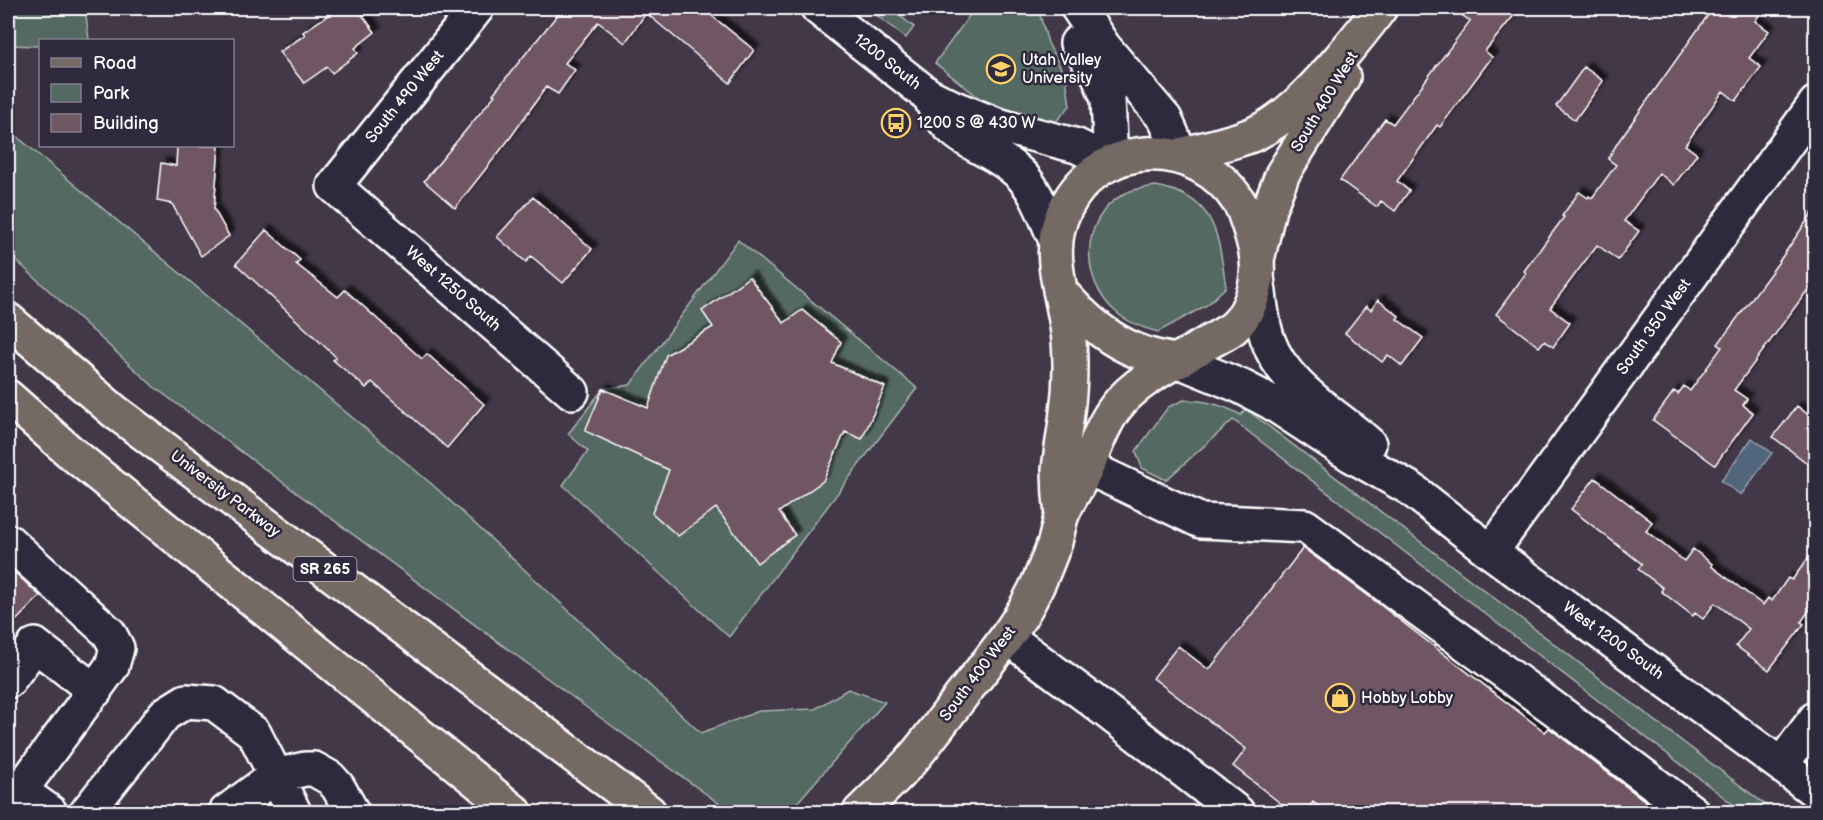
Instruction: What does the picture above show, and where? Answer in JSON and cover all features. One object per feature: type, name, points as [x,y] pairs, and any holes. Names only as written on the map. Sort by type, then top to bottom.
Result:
[{"type":"main road","name":"South 400 West","points":[[1178,156],[1244,138],[1282,117],[1299,104],[1315,87],[1372,18]]},
{"type":"main road","name":"South 400 West","points":[[1257,268],[1269,209],[1283,173],[1335,91],[1372,18]]},
{"type":"main road","points":[[1139,154],[1178,156],[1207,170],[1232,191],[1242,205],[1254,241],[1257,268],[1248,307],[1233,328],[1179,361],[1155,358],[1137,352],[1119,343],[1095,326],[1076,310],[1060,291],[1054,256],[1059,223],[1072,195],[1096,172],[1111,163],[1139,154]]},
{"type":"main road","name":"South 400 West","points":[[1060,291],[1069,341],[1070,374],[1068,408],[1059,472],[1062,515]]},
{"type":"main road","name":"University Parkway","points":[[8,320],[114,411],[649,813]]},
{"type":"main road","name":"South 400 West","points":[[860,813],[913,758],[1007,637],[1039,582],[1055,541],[1062,515],[1087,467],[1107,420],[1115,408],[1129,393],[1179,361]]},
{"type":"main road","points":[[8,397],[69,451],[515,813]]},
{"type":"street","name":"South 490 West","points":[[334,186],[477,8]]},
{"type":"street","name":"1200 South","points":[[818,8],[928,94],[976,118],[1077,146],[1111,163]]},
{"type":"street","points":[[1065,8],[1073,35],[1099,76],[1108,99],[1111,163]]},
{"type":"street","points":[[1078,8],[1104,47],[1165,119],[1178,156]]},
{"type":"street","name":"1200 South","points":[[928,94],[934,107],[952,130],[966,141],[1005,163],[1024,178],[1032,188],[1055,238]]},
{"type":"street","name":"South 350 West","points":[[1491,552],[1815,103]]},
{"type":"street","name":"West 1250 South","points":[[334,186],[572,392]]},
{"type":"street","name":"West 1200 South","points":[[1257,268],[1267,338],[1280,365],[1298,385],[1375,449],[1411,489]]},
{"type":"street","name":"West 1200 South","points":[[1179,361],[1240,386],[1269,401],[1351,454],[1411,489],[1491,552],[1815,792]]},
{"type":"street","points":[[1087,467],[1201,521],[1305,526],[1563,715],[1692,813]]},
{"type":"street","points":[[8,541],[109,633],[117,648],[112,666],[95,691],[14,787],[50,813]]},
{"type":"street","points":[[1007,637],[1237,813]]},
{"type":"street","points":[[8,681],[35,645],[95,691]]},
{"type":"street","points":[[87,813],[165,714],[186,701],[214,703],[254,733],[294,813]]},
{"type":"street","points":[[1781,765],[1815,718]]},
{"type":"street","points":[[226,813],[275,776],[305,769],[314,769],[330,778],[338,787],[352,813]]},
{"type":"green space","points":[[8,8],[85,8],[89,39],[39,39],[39,46],[8,45]]},
{"type":"green space","points":[[867,8],[890,8],[914,27],[906,38]]},
{"type":"green space","points":[[975,8],[1038,8],[1048,43],[1066,78],[1070,106],[1049,129],[1015,126],[935,63]]},
{"type":"green space","points":[[8,129],[434,486],[701,733],[759,711],[815,709],[848,689],[885,702],[789,812],[731,812],[154,387],[8,253]]},
{"type":"green space","points":[[1156,186],[1176,191],[1192,199],[1203,209],[1216,235],[1226,287],[1207,305],[1158,332],[1126,319],[1104,299],[1091,267],[1090,250],[1092,234],[1099,218],[1109,205],[1128,192]]},
{"type":"green space","points":[[738,240],[917,388],[729,637],[563,485],[588,451],[568,434],[603,389],[630,385]]},
{"type":"green space","points":[[1184,400],[1214,404],[1241,415],[1246,409],[1775,812],[1743,812],[1233,420],[1166,480],[1142,468],[1136,451],[1168,407]]},
{"type":"water","points":[[1752,438],[1772,453],[1741,495],[1721,481]]},
{"type":"building","points":[[339,8],[357,8],[375,32],[355,48],[358,53],[332,73],[327,67],[304,83],[279,52],[305,35],[303,32]]},
{"type":"building","points":[[563,8],[702,8],[754,50],[730,83],[646,13],[625,43],[598,22],[565,63],[575,70],[558,94],[546,87],[510,138],[455,208],[424,181]]},
{"type":"building","points":[[1452,8],[1520,8],[1485,51],[1492,57],[1440,127],[1437,125],[1397,181],[1409,191],[1395,211],[1381,201],[1377,207],[1340,180],[1385,119],[1393,124],[1470,21]]},
{"type":"building","points":[[1713,8],[1764,8],[1755,21],[1769,31],[1749,58],[1761,67],[1736,101],[1723,91],[1685,145],[1697,154],[1674,185],[1659,173],[1624,221],[1639,231],[1618,260],[1597,245],[1550,308],[1570,323],[1553,347],[1544,341],[1539,347],[1496,314],[1579,192],[1592,198],[1616,165],[1608,159],[1618,142]]},
{"type":"building","points":[[1584,67],[1603,81],[1575,120],[1556,106]]},
{"type":"building","points":[[177,147],[219,147],[214,209],[229,236],[201,256],[172,204],[157,201],[161,163],[176,166]]},
{"type":"building","points":[[533,197],[592,249],[563,283],[531,256],[526,262],[497,237]]},
{"type":"building","points":[[1815,209],[1815,280],[1734,390],[1747,399],[1743,405],[1753,413],[1715,465],[1653,420],[1674,391],[1678,394],[1684,386],[1690,391],[1722,347],[1718,344]]},
{"type":"building","points":[[266,230],[300,260],[296,264],[338,297],[345,290],[422,359],[427,354],[484,404],[447,448],[372,382],[366,388],[333,360],[336,357],[236,264]]},
{"type":"building","points":[[749,277],[784,323],[802,310],[841,342],[832,363],[885,387],[862,439],[845,432],[823,481],[779,512],[795,535],[757,563],[716,508],[678,536],[652,513],[669,470],[585,431],[603,389],[648,408],[666,355],[713,327],[702,311]]},
{"type":"building","points":[[1378,300],[1399,316],[1397,319],[1423,338],[1402,366],[1388,355],[1382,362],[1345,333],[1366,306],[1371,310]]},
{"type":"building","points":[[1797,406],[1815,420],[1815,469],[1773,437]]},
{"type":"building","points":[[1595,478],[1652,522],[1646,531],[1684,561],[1693,549],[1712,564],[1711,566],[1763,605],[1768,598],[1772,601],[1788,578],[1792,580],[1815,549],[1815,602],[1801,622],[1804,624],[1769,670],[1736,646],[1749,629],[1715,603],[1703,619],[1695,613],[1693,616],[1638,569],[1642,564],[1571,509]]},
{"type":"building","name":"Hobby Lobby","points":[[1303,548],[1545,732],[1549,728],[1661,813],[1327,813],[1313,802],[1305,813],[1293,813],[1233,766],[1246,749],[1153,678],[1178,646],[1209,670]]},
{"type":"building","points":[[8,566],[40,596],[8,629]]},
{"type":"place","name":"Utah Valley University","points":[[1001,69]]},
{"type":"place","name":"1200 S @ 430 W","points":[[896,123]]},
{"type":"place","name":"Hobby Lobby","points":[[1340,698]]}]
